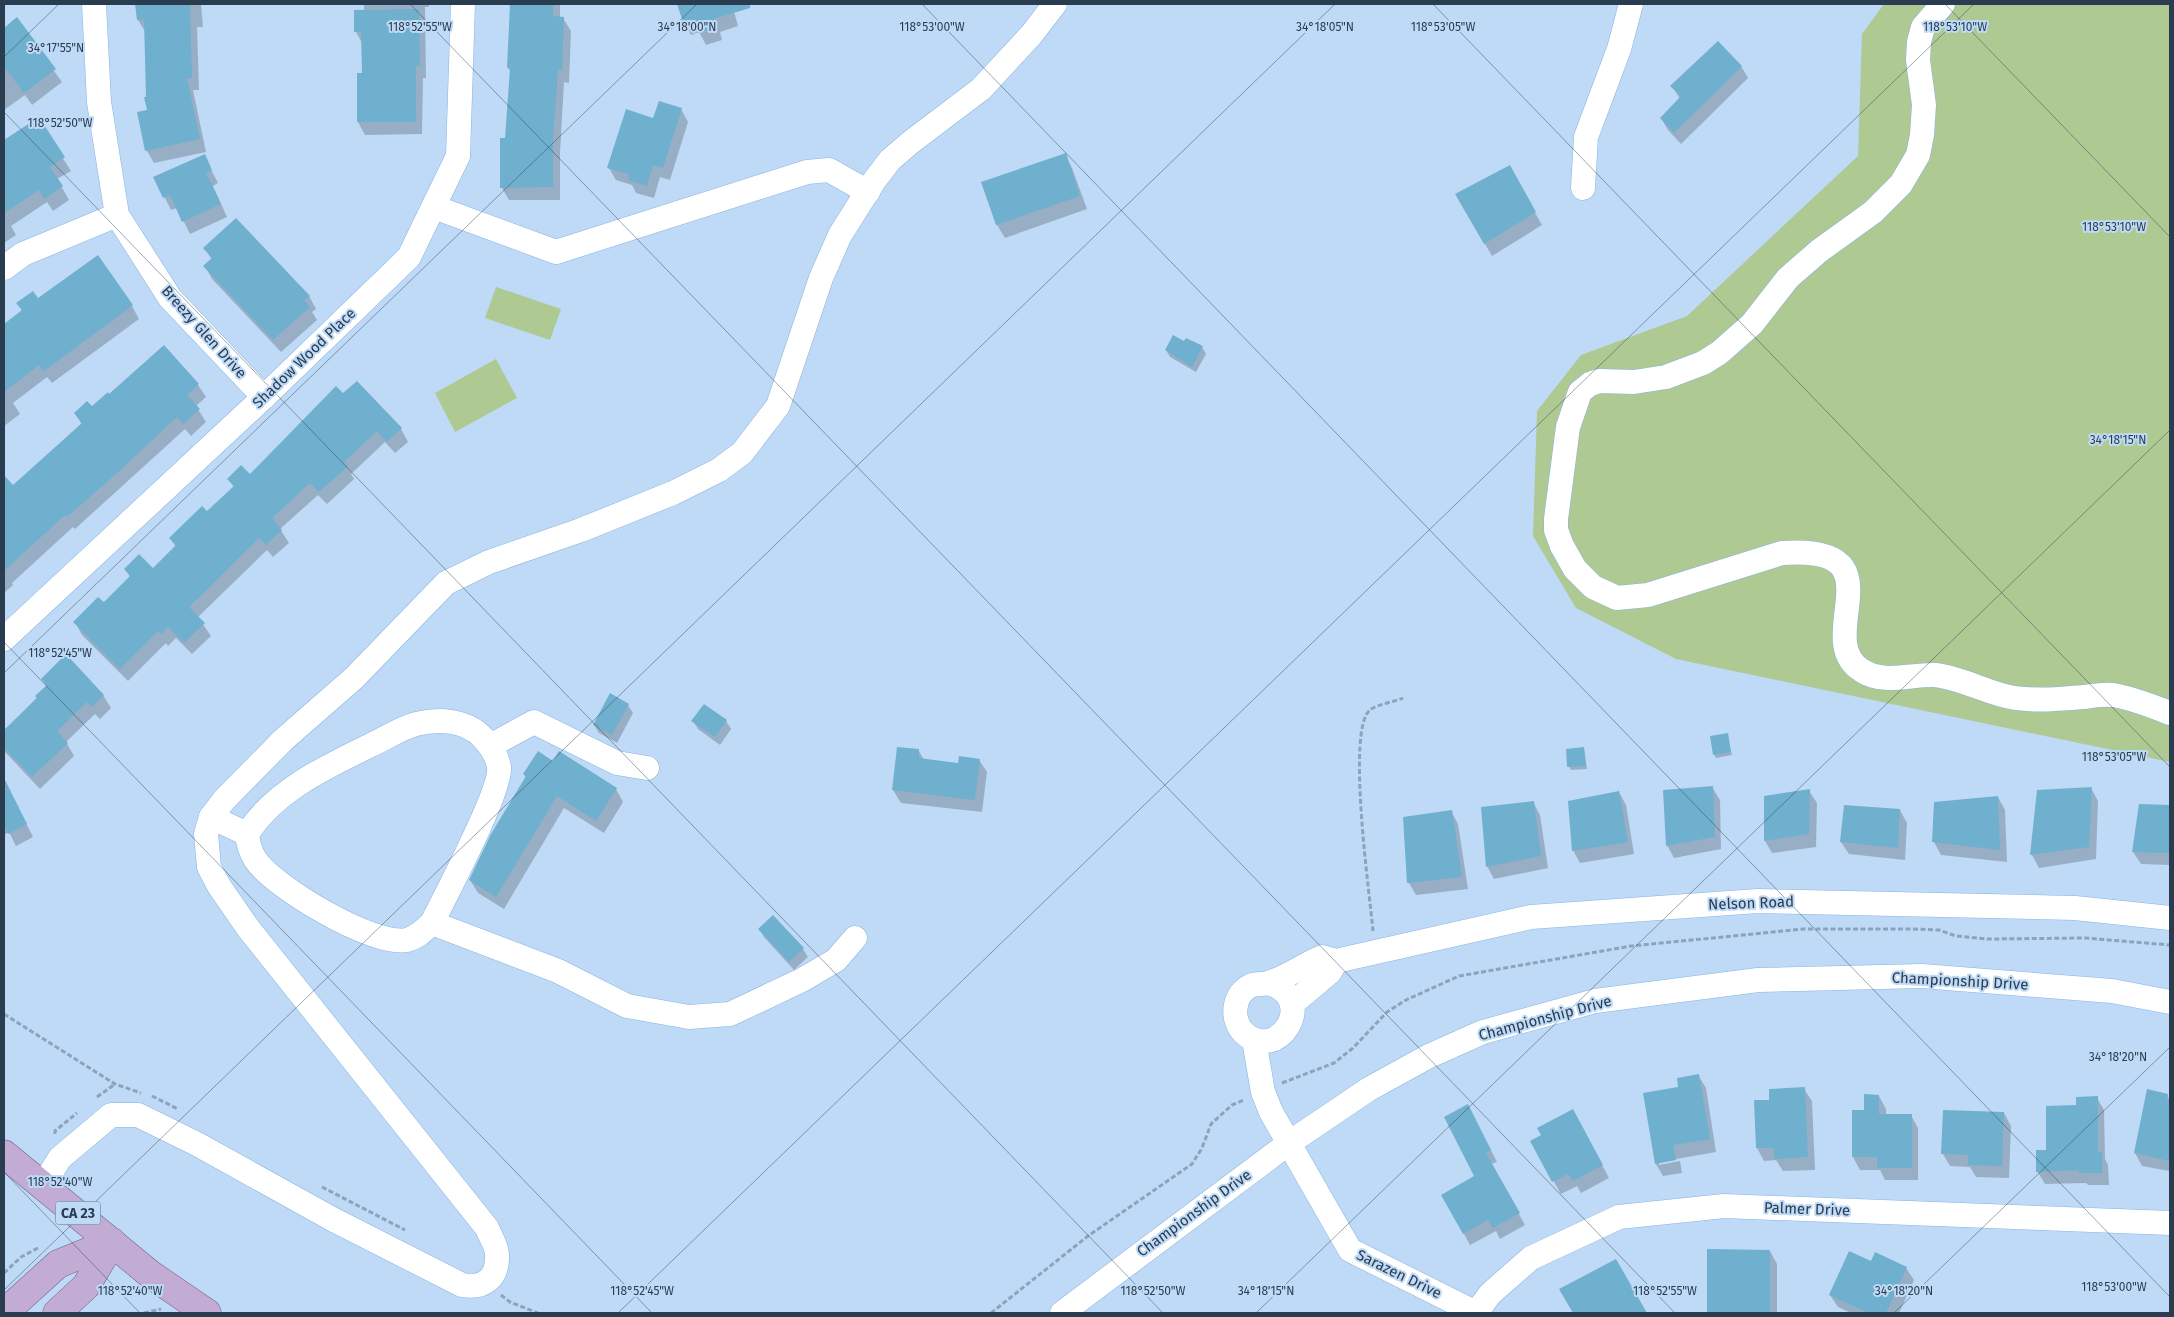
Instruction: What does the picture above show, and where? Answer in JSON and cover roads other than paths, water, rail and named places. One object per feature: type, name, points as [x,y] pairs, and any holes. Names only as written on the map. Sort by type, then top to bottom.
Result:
[{"type":"main road","name":"CA 23","points":[[4,1154],[150,1274],[207,1313]]},
{"type":"main road","points":[[4,1313],[58,1264],[112,1242]]},
{"type":"main road","points":[[57,1313],[86,1286],[112,1242]]},
{"type":"street","name":"Breezy Glen Drive","points":[[94,4],[98,102],[118,215],[170,298],[264,397]]},
{"type":"street","name":"Shadow Wood Place","points":[[4,639],[264,397],[409,257],[458,156],[462,4]]},
{"type":"street","points":[[43,1185],[60,1158],[111,1115],[138,1115],[197,1144],[334,1220],[462,1285],[476,1288],[487,1282],[496,1266],[497,1253],[487,1228],[248,928],[219,886],[208,867],[206,855],[206,834],[211,817],[233,790],[283,740],[354,678],[446,583],[489,562],[581,530],[673,493],[719,470],[742,454],[778,406],[821,278],[840,235],[890,160],[981,89],[1055,4]]},
{"type":"street","points":[[1583,188],[1586,137],[1619,49],[1632,4]]},
{"type":"street","points":[[1944,4],[1923,27],[1919,42],[1918,60],[1924,104],[1922,134],[1918,155],[1901,184],[1873,212],[1819,251],[1788,278],[1778,288],[1752,324],[1719,353],[1703,363],[1666,377],[1634,382],[1599,380],[1580,392],[1568,427],[1556,530],[1565,553],[1575,569],[1593,587],[1617,598],[1648,595],[1782,553],[1805,551],[1823,554],[1836,562],[1845,574],[1849,590],[1845,646],[1854,663],[1866,673],[1883,678],[1936,675],[2002,696],[2034,700],[2111,695],[2135,699],[2170,713]]},
{"type":"street","points":[[434,207],[556,252],[807,172],[829,170],[868,192]]},
{"type":"street","points":[[4,268],[23,254],[118,215]]},
{"type":"street","points":[[437,721],[457,722],[475,729],[490,746],[499,768],[494,792],[432,923],[419,936],[406,940],[390,940],[311,905],[271,876],[255,860],[249,847],[247,834],[258,816],[273,803],[323,768],[416,724],[437,721]]},
{"type":"street","points":[[490,746],[534,722],[617,763],[647,768]]},
{"type":"street","points":[[211,817],[247,834]]},
{"type":"street","name":"Nelson Road","points":[[1254,1040],[1239,1028],[1235,1010],[1237,1000],[1250,986],[1269,983],[1322,957],[1336,961],[1531,917],[1758,901],[2075,908],[2170,918]]},
{"type":"street","points":[[432,923],[558,971],[627,1006],[689,1017],[730,1014],[802,980],[836,960],[855,938]]},
{"type":"street","points":[[1292,1004],[1330,972],[1336,961]]},
{"type":"street","name":"Championship Drive","points":[[1062,1313],[1288,1143],[1369,1088],[1429,1056],[1483,1032],[1595,1001],[1758,980],[1922,976],[2112,991],[2170,1002]]},
{"type":"street","points":[[1269,983],[1283,990],[1292,1004],[1291,1022],[1280,1036],[1264,1041],[1254,1040],[1263,1092],[1271,1112],[1288,1143]]},
{"type":"street","name":"Sarazen Drive","points":[[1288,1143],[1350,1250],[1476,1313]]},
{"type":"street","name":"Palmer Drive","points":[[1476,1313],[1490,1294],[1531,1258],[1619,1217],[1724,1206],[2170,1223]]}]
